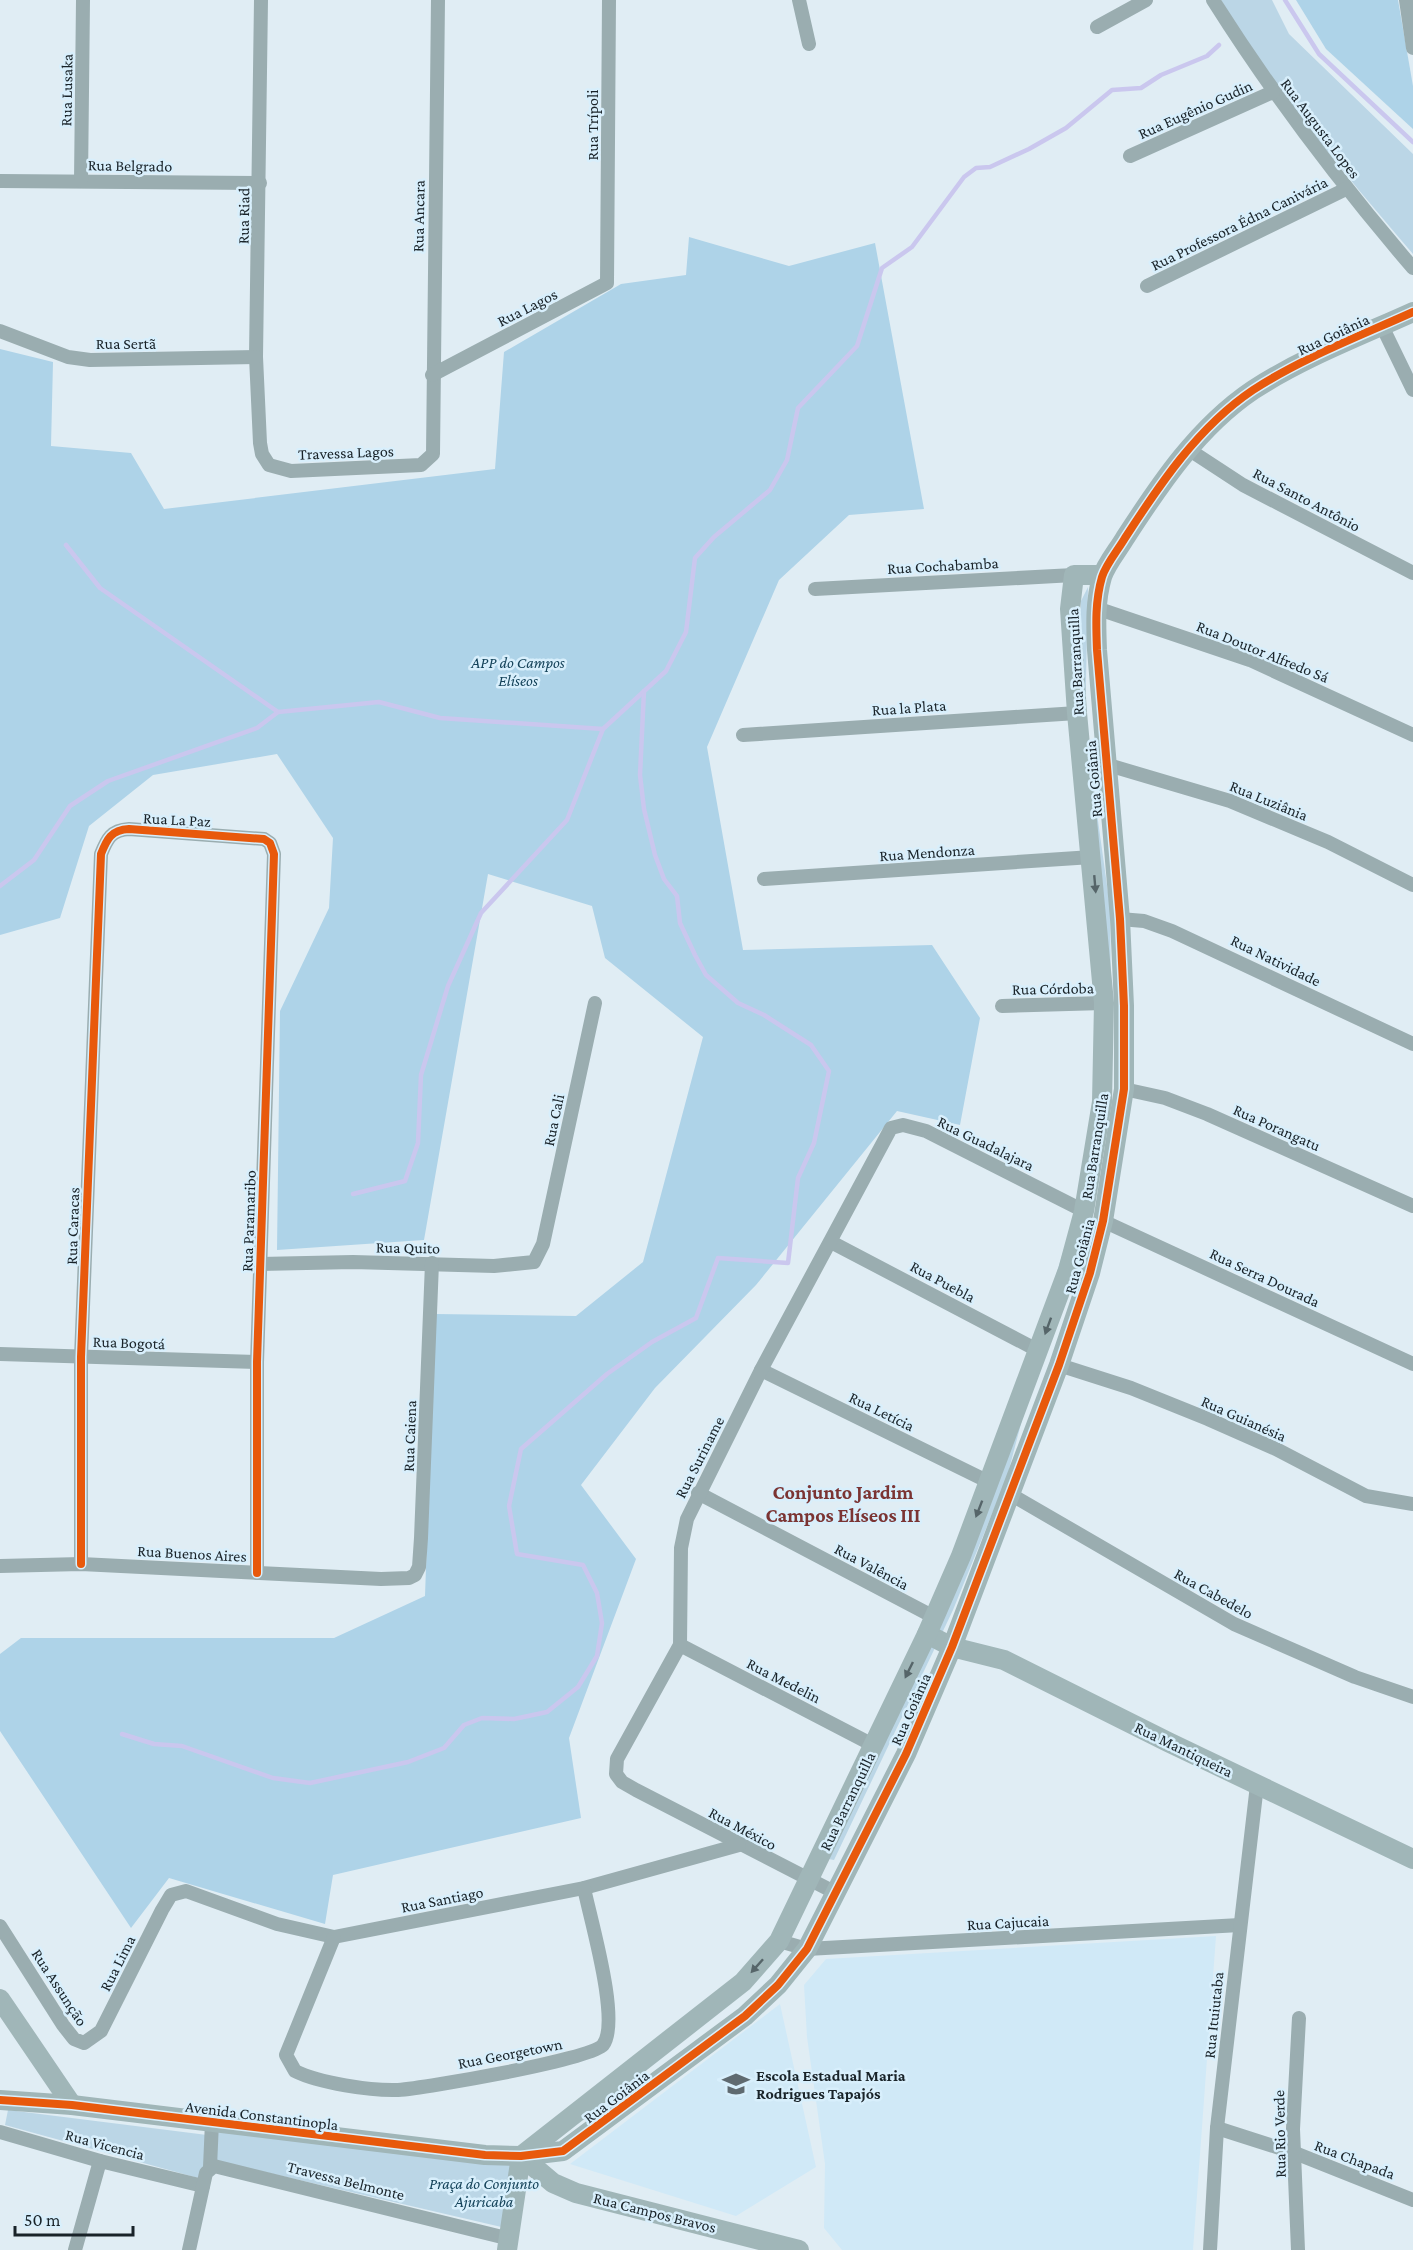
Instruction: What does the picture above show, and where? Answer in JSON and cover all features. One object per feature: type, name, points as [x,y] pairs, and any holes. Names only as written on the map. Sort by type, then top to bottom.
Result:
[{"type":"street","name":"Rua Lusaka","points":[[81,181],[83,0]]},
{"type":"street","name":"Rua Riad","points":[[260,433],[256,357],[261,0]]},
{"type":"street","name":"Rua Ancara","points":[[434,433],[432,375],[438,0]]},
{"type":"street","name":"Rua Trípoli","points":[[608,249],[609,0]]},
{"type":"street","points":[[799,0],[809,44]]},
{"type":"street","points":[[1097,27],[1146,0]]},
{"type":"street","name":"Rua Augusta Lopes","points":[[1213,0],[1273,92],[1346,189],[1413,268]]},
{"type":"street","points":[[1406,0],[1413,48]]},
{"type":"street","name":"Rua Eugênio Gudin","points":[[1130,156],[1273,92]]},
{"type":"street","name":"Rua Belgrado","points":[[0,182],[260,183]]},
{"type":"street","name":"Rua Professora Édna Canivária","points":[[1147,286],[1346,189]]},
{"type":"street","name":"Rua Lagos","points":[[432,375],[605,286],[608,277],[608,249]]},
{"type":"street","name":"Rua Goiânia","points":[[521,2156],[563,2151],[573,2145],[745,2016],[778,1985],[807,1948],[906,1754],[952,1647],[1059,1365],[1090,1273],[1103,1221],[1123,1096],[1124,1006],[1120,919],[1106,764],[1096,608],[1102,575],[1146,505],[1188,449],[1251,391],[1314,357],[1413,312]]},
{"type":"street","points":[[1382,326],[1413,390]]},
{"type":"street","name":"Rua Sertã","points":[[0,331],[68,357],[90,360],[256,357]]},
{"type":"street","name":"Travessa Lagos","points":[[260,433],[266,462],[291,471],[421,465],[433,454],[434,433]]},
{"type":"street","name":"Rua Santo Antônio","points":[[1188,449],[1282,506],[1413,573]]},
{"type":"street","points":[[1074,575],[1102,575]]},
{"type":"street","name":"Rua Cochabamba","points":[[814,589],[1074,575]]},
{"type":"street","name":"Rua Barranquilla","points":[[809,1880],[930,1626],[960,1556],[1039,1351],[1068,1270],[1084,1210],[1102,1102],[1104,1003],[1077,713],[1070,609],[1074,575]]},
{"type":"street","name":"Rua Doutor Alfredo Sá","points":[[1096,608],[1250,660],[1413,735]]},
{"type":"street","name":"Rua la Plata","points":[[743,735],[1077,713]]},
{"type":"street","name":"Rua Luziânia","points":[[1106,764],[1230,801],[1328,842],[1413,885]]},
{"type":"street","name":"Rua La Paz","points":[[100,888],[101,854],[107,838],[121,830],[264,839],[270,843],[274,854],[274,870]]},
{"type":"street","name":"Rua Mendonza","points":[[764,879],[1092,857]]},
{"type":"street","name":"Rua Paramaribo","points":[[257,1573],[257,1362],[274,870]]},
{"type":"street","name":"Rua Caracas","points":[[81,1564],[81,1357],[100,888]]},
{"type":"street","name":"Rua Natividade","points":[[1120,919],[1159,926],[1210,947],[1413,1044]]},
{"type":"street","name":"Rua Cali","points":[[543,1244],[595,1003]]},
{"type":"street","name":"Rua Córdoba","points":[[1002,1006],[1104,1003]]},
{"type":"street","points":[[1102,1102],[1123,1096]]},
{"type":"street","name":"Rua Porangatu","points":[[1123,1096],[1165,1098],[1198,1110],[1413,1206]]},
{"type":"street","name":"Rua Guadalajara","points":[[883,1147],[891,1128],[895,1125],[926,1131],[1084,1210]]},
{"type":"street","name":"Rua Suriname","points":[[636,1790],[618,1778],[615,1764],[680,1646],[681,1548],[687,1519],[698,1493],[762,1370],[883,1147]]},
{"type":"street","name":"Rua Serra Dourada","points":[[1103,1221],[1413,1364]]},
{"type":"street","name":"Rua Puebla","points":[[831,1242],[1039,1351]]},
{"type":"street","name":"Rua Quito","points":[[260,1264],[525,1265],[534,1262],[543,1244]]},
{"type":"street","name":"Rua Caiena","points":[[381,1579],[409,1578],[415,1575],[419,1567],[432,1263]]},
{"type":"street","name":"Rua Bogotá","points":[[0,1354],[257,1362]]},
{"type":"street","name":"Rua Guianésia","points":[[1059,1365],[1131,1388],[1208,1419],[1276,1449],[1366,1496],[1413,1504]]},
{"type":"street","name":"Rua Letícia","points":[[762,1370],[989,1482]]},
{"type":"street","name":"Rua Valência","points":[[698,1493],[930,1626]]},
{"type":"street","name":"Rua Cabedelo","points":[[1010,1494],[1234,1624],[1336,1669],[1413,1697]]},
{"type":"street","points":[[960,1556],[983,1566]]},
{"type":"street","name":"Rua Buenos Aires","points":[[0,1566],[81,1564],[381,1579]]},
{"type":"street","name":"Rua Mantiqueira","points":[[930,1626],[952,1647],[1004,1660],[1257,1785],[1412,1856]]},
{"type":"street","name":"Rua Medelin","points":[[680,1646],[873,1745]]},
{"type":"street","name":"Rua Ituiutaba","points":[[1210,2250],[1217,2128],[1257,1785]]},
{"type":"street","name":"Rua México","points":[[636,1790],[836,1893]]},
{"type":"street","name":"Rua Santiago","points":[[162,1910],[171,1895],[186,1891],[277,1924],[334,1937],[584,1888],[739,1845]]},
{"type":"street","name":"Rua Goiânia","points":[[521,2156],[742,1982],[779,1941],[809,1880]]},
{"type":"street","name":"Rua Georgetown","points":[[334,1937],[286,2055],[287,2062],[301,2074],[356,2086],[397,2090],[522,2068],[596,2050],[603,2044],[606,2037],[609,2011],[584,1888]]},
{"type":"street","name":"Rua Lima","points":[[101,2031],[162,1910]]},
{"type":"street","name":"Rua Cajucaia","points":[[779,1941],[807,1948],[1240,1925]]},
{"type":"street","name":"Rua Assunção","points":[[0,1926],[74,2039],[88,2043],[101,2031]]},
{"type":"street","points":[[2,2004],[72,2105]]},
{"type":"street","name":"Rua Rio Verde","points":[[1298,2250],[1295,2068],[1299,2018]]},
{"type":"street","name":"Avenida Constantinopla","points":[[0,2100],[72,2105],[485,2155],[521,2156]]},
{"type":"street","points":[[189,2250],[203,2186],[210,2167],[212,2122]]},
{"type":"street","name":"Rua Chapada","points":[[1217,2128],[1295,2153],[1413,2200]]},
{"type":"street","name":"Rua Vicencia","points":[[0,2132],[100,2161],[203,2186]]},
{"type":"street","points":[[508,2245],[521,2156]]},
{"type":"street","name":"Rua Campos Bravos","points":[[521,2156],[549,2180],[576,2193],[799,2250]]},
{"type":"street","points":[[75,2250],[100,2161]]},
{"type":"street","name":"Travessa Belmonte","points":[[210,2167],[245,2172],[508,2245]]},
{"type":"shaded area","points":[[1216,1936],[1193,2250],[842,2250],[824,2228],[825,2164],[807,2037],[804,1985],[826,1959]]},
{"type":"shaded area","name":"Escola Estadual Maria Rodrigues Tapajós","points":[[780,2004],[816,2167],[736,2216],[570,2164]]},
{"type":"green space","points":[[1221,0],[1272,0],[1289,34],[1413,154],[1413,254],[1287,99]]},
{"type":"green space","points":[[1296,0],[1398,0],[1413,86],[1413,129],[1326,49]]},
{"type":"green space","name":"APP do Campos Elíseos","points":[[689,237],[789,266],[875,243],[924,509],[849,515],[779,580],[707,747],[743,950],[932,945],[980,1018],[960,1125],[897,1111],[756,1285],[655,1388],[581,1485],[636,1559],[569,1738],[581,1818],[333,1875],[325,1924],[169,1878],[131,1928],[0,1731],[0,1654],[21,1638],[334,1638],[425,1596],[435,1314],[576,1316],[643,1262],[703,1037],[605,958],[592,906],[488,874],[424,1240],[277,1250],[280,1011],[329,908],[333,838],[277,754],[153,775],[89,826],[60,918],[0,935],[0,349],[53,362],[51,446],[131,453],[164,509],[495,469],[504,352],[621,284],[686,275]]},
{"type":"green space","points":[[1088,587],[1085,727],[1110,907],[1112,1076],[1082,1189],[1104,1076],[1075,707],[1081,601]]},
{"type":"green space","points":[[1081,1193],[1007,1477],[953,1610],[834,1860],[823,1858],[944,1606],[1039,1330]]},
{"type":"green space","name":"Praça do Conjunto Ajuricaba","points":[[8,2110],[215,2136],[217,2129],[527,2167],[510,2229],[213,2160],[209,2181],[5,2125]]},
{"type":"waterway","points":[[1285,0],[1319,54],[1413,142]]},
{"type":"waterway","points":[[353,1194],[405,1181],[418,1143],[421,1075],[448,986],[481,913],[567,820],[603,729],[666,671],[686,632],[695,558],[714,537],[770,490],[787,460],[798,408],[857,346],[882,268],[912,247],[964,177],[976,168],[990,167],[1066,128],[1112,90],[1141,88],[1161,75],[1207,56],[1219,45]]},
{"type":"waterway","points":[[66,545],[100,588],[278,712]]},
{"type":"waterway","points":[[122,1734],[154,1744],[182,1746],[273,1778],[310,1783],[408,1762],[444,1748],[464,1725],[482,1718],[514,1719],[547,1712],[578,1687],[597,1656],[602,1623],[597,1593],[583,1565],[517,1554],[509,1506],[521,1449],[607,1374],[652,1342],[696,1318],[718,1258],[788,1263],[798,1178],[814,1143],[829,1071],[811,1045],[764,1015],[738,1003],[706,975],[695,955],[680,923],[677,896],[664,879],[655,855],[644,809],[640,775],[644,691]]},
{"type":"waterway","points":[[0,886],[34,860],[70,806],[108,781],[257,728],[278,712],[379,702],[440,718],[603,729]]},
{"type":"cycle path","points":[[0,2100],[72,2105],[485,2155],[521,2156],[563,2151],[745,2016],[778,1985],[807,1949],[906,1754],[952,1647],[1059,1365],[1090,1273],[1103,1221],[1124,1089],[1124,1006],[1120,919],[1097,650],[1097,604],[1102,577],[1112,557],[1166,477],[1198,439],[1233,405],[1253,390],[1291,368],[1413,312]]},
{"type":"cycle path","points":[[81,1564],[81,1357],[101,854],[110,836],[118,831],[129,829],[264,839],[270,843],[274,854],[257,1362],[257,1573]]},
{"type":"place","name":"Escola Estadual Maria Rodrigues Tapajós","points":[[736,2084]]},
{"type":"district","name":"Conjunto Jardim Campos Elíseos III","points":[[843,1504]]}]
